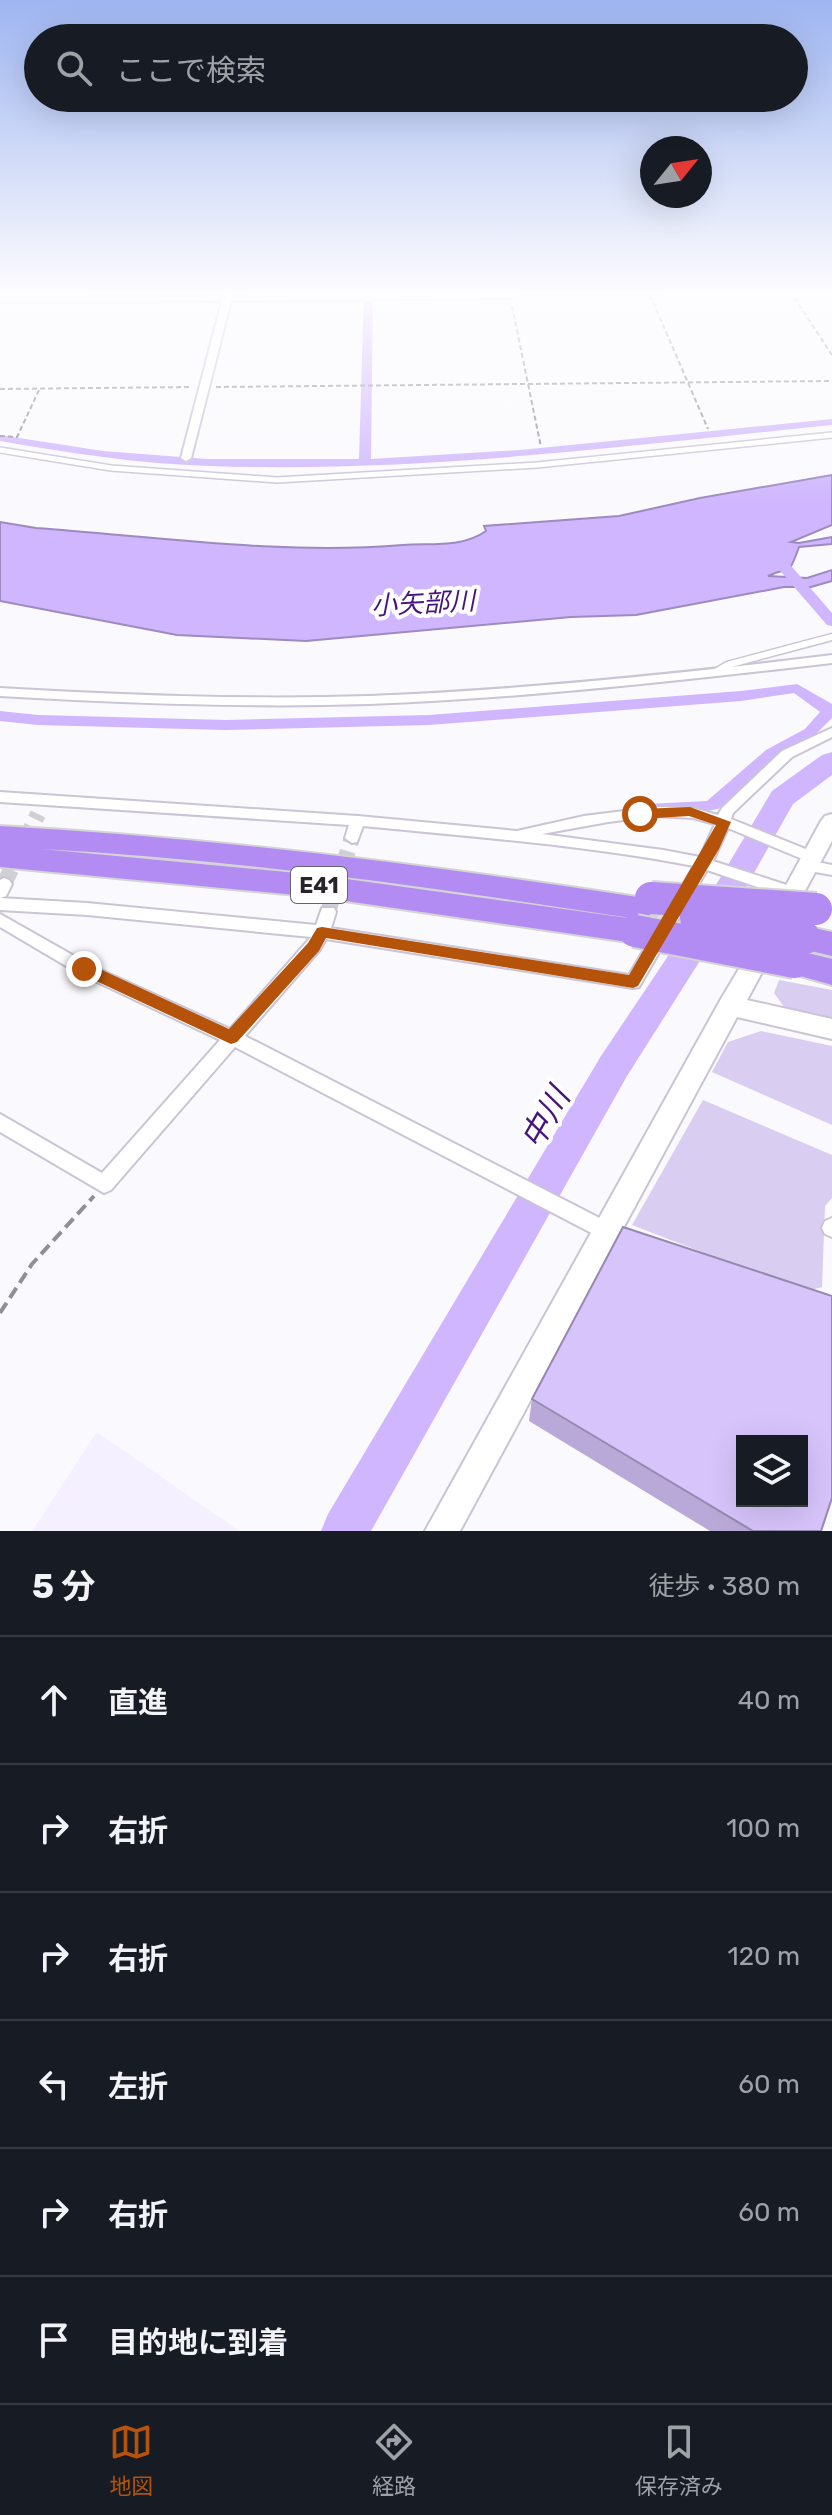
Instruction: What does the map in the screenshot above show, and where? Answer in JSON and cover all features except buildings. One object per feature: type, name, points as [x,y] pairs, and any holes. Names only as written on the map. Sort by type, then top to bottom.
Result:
[{"type":"highway","name":"E41","points":[[0,836],[257,856],[477,883],[643,912]]},
{"type":"highway","name":"E41","points":[[1,878],[121,864],[373,891],[643,912],[806,920]]},
{"type":"highway","points":[[643,912],[806,920],[832,971]]},
{"type":"street","points":[[186,458],[212,362]]},
{"type":"street","points":[[0,692],[134,700],[369,700],[553,688],[832,659]]},
{"type":"street","points":[[0,904],[87,909],[322,932],[633,982],[731,825],[727,811],[787,754],[832,732]]},
{"type":"street","points":[[0,797],[358,821],[515,836],[708,865],[806,920]]},
{"type":"street","points":[[38,814],[45,799]]},
{"type":"street","points":[[515,836],[553,826],[640,814],[690,812],[772,841],[818,865]]},
{"type":"street","points":[[352,838],[358,821]]},
{"type":"street","points":[[442,1531],[730,1006],[806,920],[832,821]]},
{"type":"street","points":[[0,1122],[104,1184],[313,947],[328,912]]},
{"type":"street","points":[[0,920],[84,969],[231,1037],[608,1233],[638,1243]]},
{"type":"street","points":[[730,1006],[832,1029]]},
{"type":"lane","points":[[0,450],[111,468],[277,480],[537,465],[832,435]]},
{"type":"lane","points":[[715,672],[727,665],[829,637]]},
{"type":"path","points":[[522,362],[541,447]]},
{"type":"path","points":[[679,362],[708,429]]},
{"type":"path","points":[[0,389],[832,381]]},
{"type":"path","points":[[0,436],[17,437],[40,388]]},
{"type":"path","points":[[0,1313],[32,1264],[104,1184]]},
{"type":"shaded area","points":[[779,980],[832,990],[832,1021],[787,1011],[774,993]]},
{"type":"shaded area","points":[[761,1031],[832,1046],[832,1125],[712,1072],[728,1042]]},
{"type":"shaded area","points":[[703,1100],[832,1155],[832,1198],[825,1206],[822,1287],[805,1292],[632,1225]]},
{"type":"shaded area","points":[[97,1432],[239,1531],[32,1531]]},
{"type":"water","name":"小矢部川","points":[[832,475],[832,525],[791,542],[832,537],[832,544],[799,547],[788,569],[768,576],[807,578],[832,570],[832,581],[636,615],[571,617],[306,641],[177,635],[0,601],[0,522],[36,528],[266,546],[357,548],[446,544],[477,536],[486,531],[484,526],[619,516]]},
{"type":"waterway","points":[[365,462],[367,362]]},
{"type":"waterway","points":[[365,462],[520,453],[832,422]]},
{"type":"waterway","points":[[0,438],[103,454],[207,463],[365,462]]},
{"type":"waterway","points":[[774,559],[781,563],[832,622]]},
{"type":"waterway","points":[[0,716],[38,720],[226,725],[429,720],[741,696],[797,688],[827,710]]},
{"type":"waterway","points":[[653,808],[712,805],[772,754],[810,732],[832,709]]},
{"type":"waterway","name":"中川","points":[[345,1531],[614,1066],[730,888],[782,798],[832,761]]},
{"type":"tunnel","points":[[4,884],[38,814]]},
{"type":"tunnel","points":[[328,912],[352,838]]},
{"type":"route","points":[[84,969],[231,1037],[313,947],[322,932],[633,982],[712,849],[724,822],[690,812],[640,814]]}]
